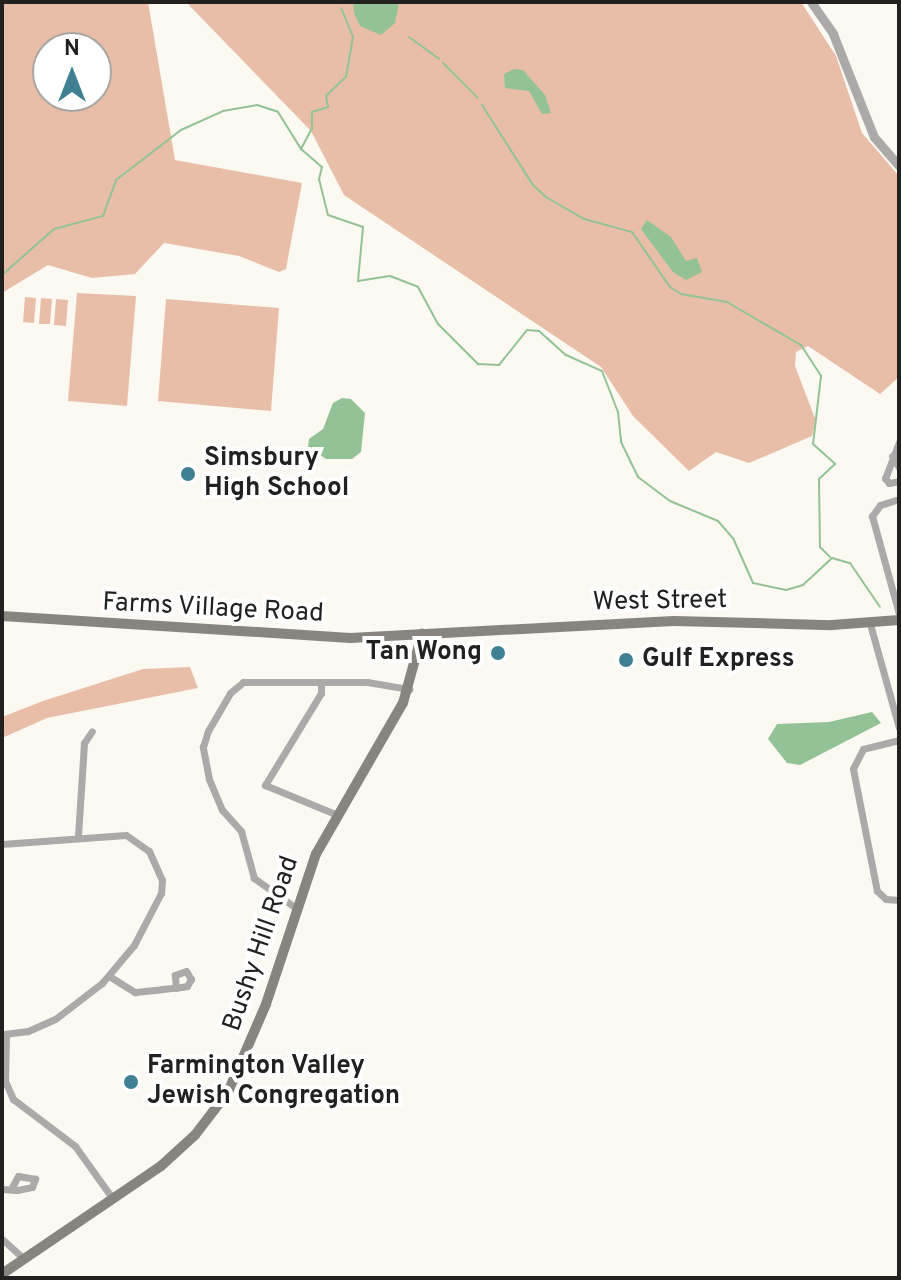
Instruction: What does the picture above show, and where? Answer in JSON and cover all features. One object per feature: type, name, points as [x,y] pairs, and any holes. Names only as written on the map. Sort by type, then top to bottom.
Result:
[{"type":"main road","name":"Farms Village Road","points":[[2,616],[291,638],[422,634]]},
{"type":"main road","name":"West Street","points":[[422,634],[674,621],[870,624],[899,617]]},
{"type":"main road","name":"Bushy Hill Road","points":[[4,1268],[24,1259],[173,1156],[228,1092],[246,1060],[296,908],[335,814],[409,689],[422,634]]},
{"type":"street","points":[[811,2],[833,34],[874,137],[899,166]]},
{"type":"street","points":[[899,442],[885,478],[889,483],[899,481]]},
{"type":"street","points":[[892,456],[899,467]]},
{"type":"street","points":[[899,499],[880,505],[872,516],[899,617]]},
{"type":"street","points":[[889,576],[899,573]]},
{"type":"street","points":[[870,624],[899,728]]},
{"type":"street","points":[[296,908],[254,878],[241,831],[222,810],[209,779],[203,747],[237,685],[265,680],[367,682],[409,689]]},
{"type":"street","points":[[321,683],[321,693],[265,785],[335,814]]},
{"type":"street","points":[[78,836],[84,743],[92,731]]},
{"type":"street","points":[[899,740],[863,749],[853,769],[877,891],[886,899],[899,900]]},
{"type":"street","points":[[2,844],[78,836],[126,835],[149,851],[162,880],[161,893],[134,945],[109,976],[55,1019],[4,1035],[5,1081],[13,1099],[75,1146],[113,1199]]},
{"type":"street","points":[[109,976],[135,992],[176,988]]},
{"type":"street","points":[[2,1239],[24,1259]]},
{"type":"shaded area","points":[[2,2],[148,2],[175,160],[302,183],[286,269],[279,272],[239,256],[164,243],[135,274],[92,278],[48,265],[2,293]]},
{"type":"shaded area","points":[[186,2],[801,2],[836,56],[862,133],[899,176],[899,377],[880,394],[808,346],[796,352],[795,366],[816,421],[812,436],[749,463],[716,452],[689,471],[633,416],[601,367],[344,195],[311,131]]},
{"type":"shaded area","points":[[353,2],[399,2],[395,23],[381,35],[360,26],[354,13]]},
{"type":"shaded area","points":[[514,69],[523,70],[545,95],[551,113],[542,114],[529,91],[505,88],[504,74]]},
{"type":"shaded area","points":[[647,220],[671,237],[686,261],[697,258],[702,272],[686,280],[673,272],[641,229]]},
{"type":"shaded area","points":[[77,293],[136,296],[127,406],[68,401]]},
{"type":"shaded area","points":[[25,297],[36,298],[34,323],[23,322]]},
{"type":"shaded area","points":[[41,298],[52,299],[50,324],[39,324]]},
{"type":"shaded area","points":[[56,299],[68,300],[66,326],[54,325]]},
{"type":"shaded area","points":[[166,299],[279,308],[271,411],[158,401]]},
{"type":"shaded area","points":[[342,398],[351,399],[365,413],[361,452],[352,459],[326,459],[308,447],[309,439],[323,429],[333,403]]},
{"type":"shaded area","points":[[190,667],[198,688],[47,718],[2,738],[2,717],[43,701],[143,669]]},
{"type":"shaded area","points":[[872,712],[881,723],[800,765],[787,763],[768,739],[777,724],[829,722]]},
{"type":"waterway","points":[[301,149],[312,128],[312,112],[328,107],[326,96],[346,77],[353,37],[341,8]]},
{"type":"waterway","points":[[409,37],[439,59]]},
{"type":"waterway","points":[[443,63],[478,98]]},
{"type":"waterway","points":[[2,275],[54,229],[103,216],[116,180],[181,130],[223,111],[257,105],[278,112],[301,149],[322,167],[319,179],[328,215],[363,227],[358,281],[390,276],[418,287],[438,324],[478,364],[499,365],[527,330],[539,331],[566,355],[602,371],[618,412],[621,442],[638,477],[670,501],[718,521],[733,538],[753,583],[786,590],[803,585],[832,558],[850,563],[880,607]]},
{"type":"waterway","points":[[482,105],[533,185],[546,197],[584,219],[632,232],[670,287],[681,294],[727,302],[801,345],[821,376],[813,444],[835,464],[819,479],[820,547],[830,557]]},
{"type":"place","name":"Simsbury High School","points":[[188,474]]},
{"type":"place","name":"Tan Wong","points":[[498,653]]},
{"type":"place","name":"Gulf Express","points":[[626,660]]},
{"type":"place","name":"Farmington Valley Jewish Congregation","points":[[131,1082]]}]
